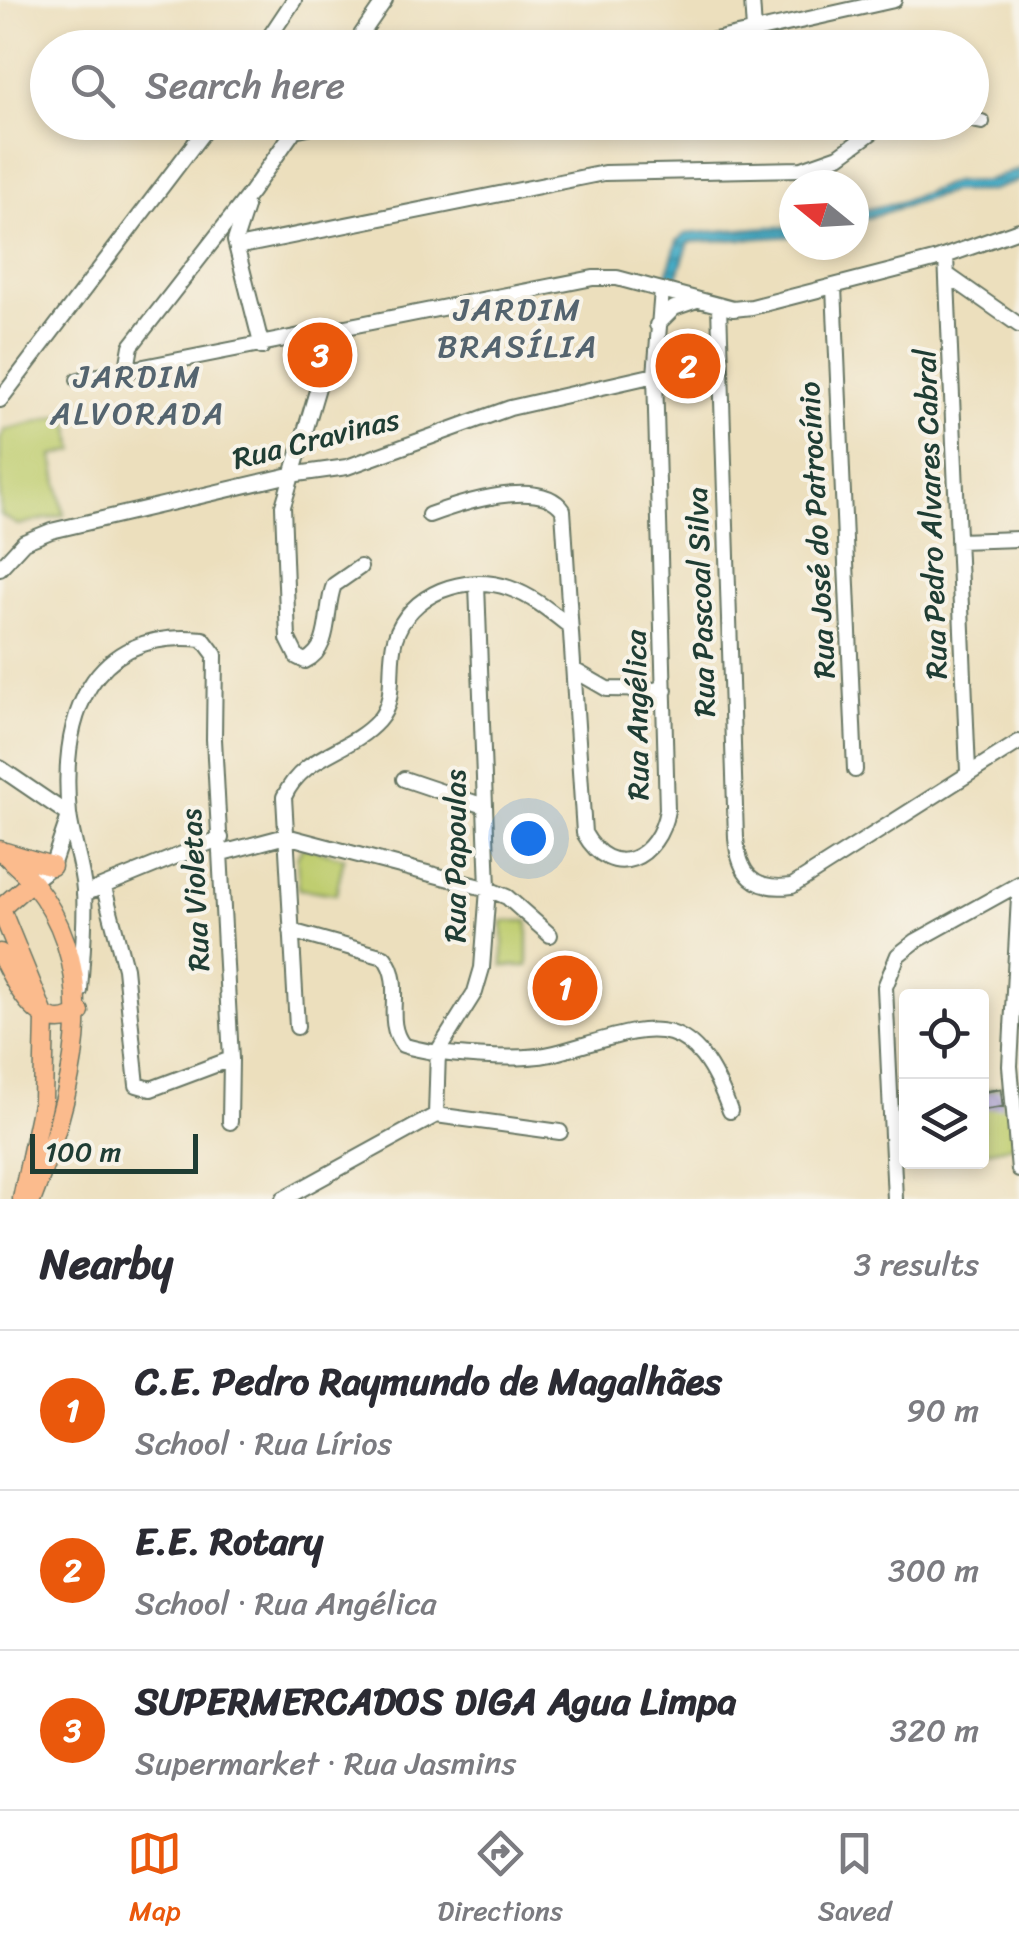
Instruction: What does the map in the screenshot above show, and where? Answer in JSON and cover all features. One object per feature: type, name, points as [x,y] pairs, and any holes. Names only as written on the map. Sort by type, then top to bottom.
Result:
[{"type":"main road","points":[[0,850],[52,866]]},
{"type":"main road","points":[[0,850],[32,881],[66,940],[80,1012],[62,1106],[32,1199]]},
{"type":"main road","points":[[22,1199],[43,1100],[46,1016],[0,907],[32,881]]},
{"type":"main road","points":[[0,953],[16,987],[46,1016],[65,1019],[80,1012]]},
{"type":"street","points":[[274,30],[294,0]]},
{"type":"street","points":[[364,30],[385,0]]},
{"type":"street","points":[[752,0],[754,30]]},
{"type":"street","points":[[759,30],[894,0]]},
{"type":"street","points":[[0,400],[197,140]]},
{"type":"street","points":[[126,374],[131,346],[252,192],[287,140]]},
{"type":"street","points":[[208,246],[224,237],[236,244],[604,173],[802,169],[839,156],[861,140]]},
{"type":"street","points":[[252,192],[236,244],[262,347]]},
{"type":"street","points":[[78,380],[334,333],[593,278],[617,278],[719,306],[752,307],[946,256],[1019,230]]},
{"type":"street","name":"Rua Pedro Alvares Cabral","points":[[946,256],[968,771]]},
{"type":"street","points":[[948,276],[1019,325]]},
{"type":"street","name":"Rua José do Patrocínio","points":[[834,287],[856,770]]},
{"type":"street","name":"Rua Angélica","points":[[428,515],[493,495],[548,498],[563,510],[580,814],[593,849],[622,861],[641,856],[656,846],[664,831],[665,690],[655,375],[662,290]]},
{"type":"street","points":[[657,325],[674,308],[698,300]]},
{"type":"street","name":"Rua Pascoal Silva","points":[[719,306],[738,859],[746,877],[760,886],[792,886],[968,771]]},
{"type":"street","points":[[334,333],[310,422],[290,475],[281,546],[290,650],[306,660],[315,656],[322,645],[334,584],[360,567]]},
{"type":"street","name":"Rua Cravinas","points":[[0,568],[24,542],[52,531],[290,475],[348,466],[510,408],[655,375]]},
{"type":"street","points":[[958,541],[1019,540]]},
{"type":"street","points":[[297,1027],[284,797],[292,779],[310,763],[376,724],[386,710],[394,642],[402,621],[419,602],[439,590],[476,584],[506,587],[539,602],[568,625]]},
{"type":"street","name":"Rua Papoulas","points":[[438,1051],[476,992],[488,890],[476,584]]},
{"type":"street","name":"Rua Violetas","points":[[69,815],[70,740],[76,708],[91,680],[114,657],[149,642],[182,636],[203,638],[215,655],[214,739],[222,846],[230,1122]]},
{"type":"street","points":[[574,670],[607,688],[665,690]]},
{"type":"street","points":[[968,771],[1019,742]]},
{"type":"street","points":[[0,768],[69,815],[84,887],[80,1012]]},
{"type":"street","points":[[404,778],[484,806]]},
{"type":"street","points":[[32,881],[52,866],[69,815]]},
{"type":"street","points":[[52,866],[84,887],[104,888],[222,846],[286,836],[488,890],[527,912],[550,935]]},
{"type":"street","points":[[895,1199],[884,986],[898,955],[916,941],[1019,884]]},
{"type":"street","points":[[104,888],[124,968],[134,1078],[143,1088],[230,1059]]},
{"type":"street","points":[[1019,897],[1010,1066],[1019,1170]]},
{"type":"street","points":[[291,930],[384,957],[397,985],[393,1022],[397,1038],[415,1050],[526,1057],[553,1054],[618,1032],[667,1030],[699,1052],[713,1071],[730,1111]]},
{"type":"street","points":[[436,1115],[438,1051]]},
{"type":"street","points":[[282,1199],[436,1115],[560,1132]]},
{"type":"green space","points":[[67,414],[75,450],[53,456],[64,515],[18,525],[0,515],[0,439],[5,430]]},
{"type":"green space","points":[[303,846],[344,858],[336,894],[299,889],[297,857]]},
{"type":"green space","points":[[503,921],[528,921],[528,966],[503,966]]},
{"type":"green space","points":[[1011,1085],[1015,1145],[989,1151],[989,1089]]},
{"type":"water","points":[[1019,169],[1019,181],[989,191],[950,192],[869,217],[869,209],[953,182],[985,181]]},
{"type":"water","points":[[779,227],[779,237],[689,242],[676,280],[666,278],[677,241],[685,234]]},
{"type":"building","points":[[1001,1089],[1003,1107],[989,1109],[989,1091]]},
{"type":"place","name":"SUPERMERCADOS DIGA Agua Limpa","points":[[320,355]]},
{"type":"place","name":"E.E. Rotary","points":[[688,366]]},
{"type":"place","name":"C.E. Pedro Raymundo de Magalhães","points":[[565,988]]},
{"type":"district","name":"JARDIM BRASÍLIA","points":[[518,328]]},
{"type":"district","name":"JARDIM ALVORADA","points":[[138,394]]}]
